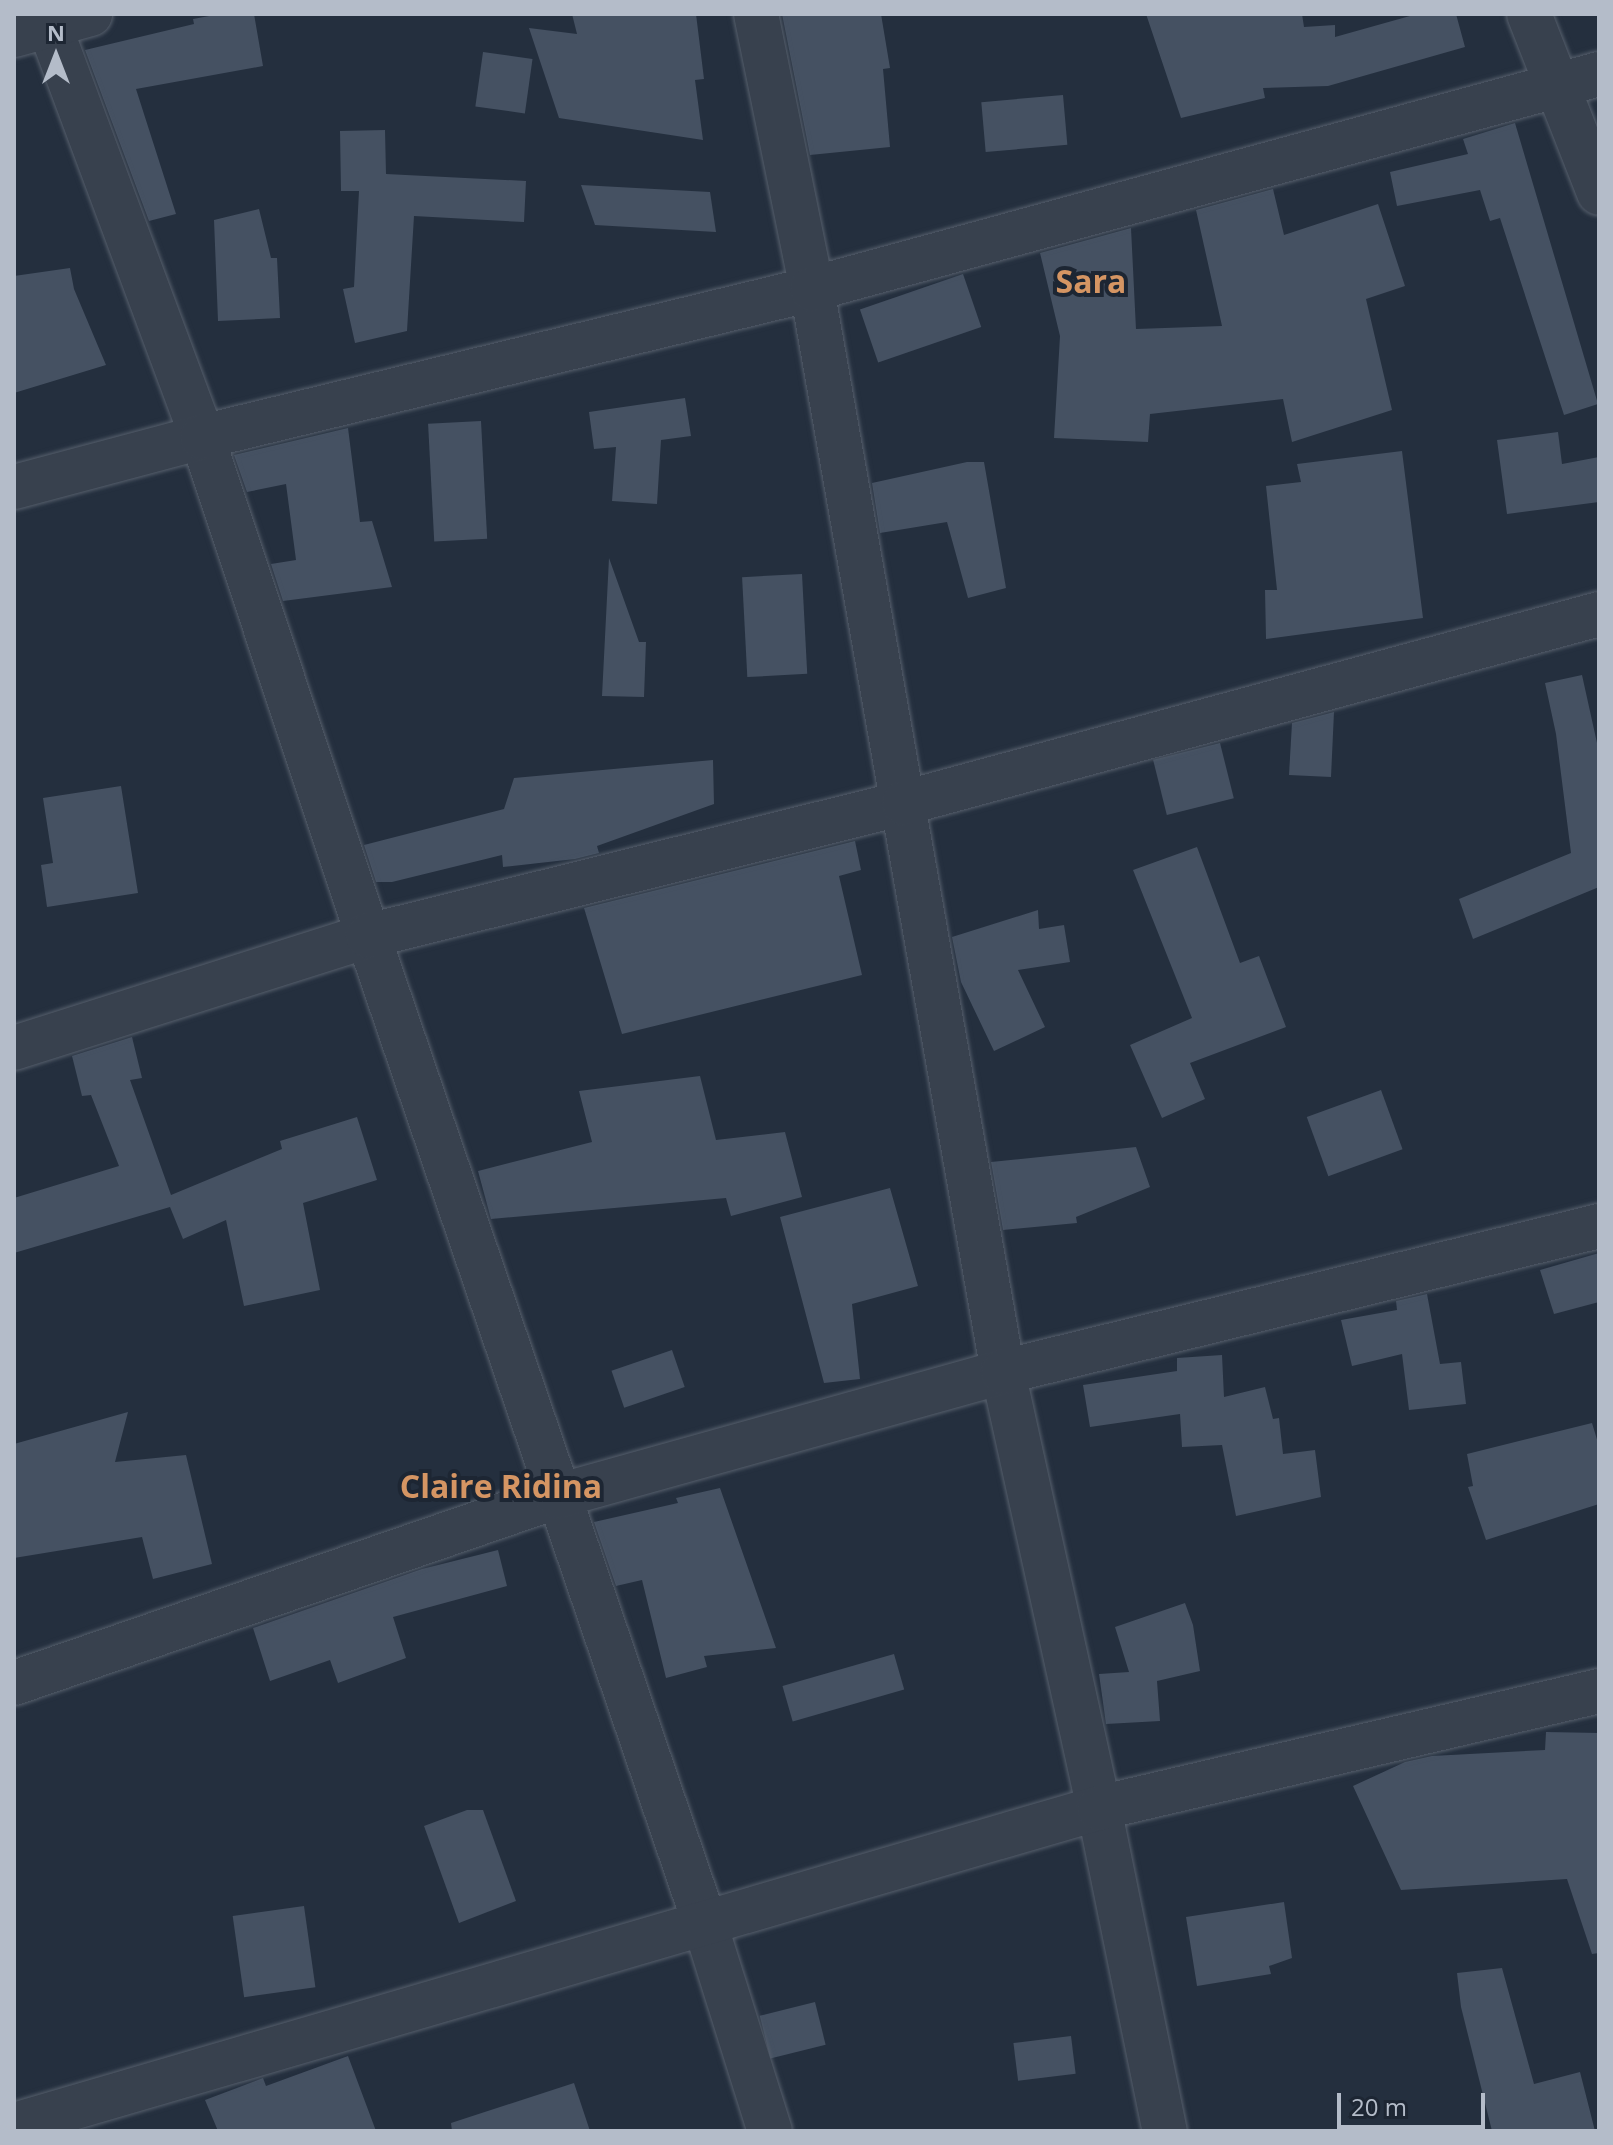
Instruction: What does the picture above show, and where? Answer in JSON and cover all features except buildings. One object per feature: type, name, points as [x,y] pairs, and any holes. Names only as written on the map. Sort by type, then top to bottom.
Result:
[{"type":"street","points":[[756,14],[812,289],[1003,1372],[1099,1808],[1165,2131]]},
{"type":"street","points":[[1529,14],[1599,193]]},
{"type":"street","points":[[49,22],[202,437],[368,936],[704,1921],[770,2131]]},
{"type":"street","points":[[14,487],[202,437],[812,289],[1557,88],[1599,74]]},
{"type":"street","points":[[14,1048],[368,936],[904,803],[1599,614]]},
{"type":"street","points":[[14,1683],[558,1496],[1003,1372],[1599,1226]]},
{"type":"street","points":[[14,2125],[1099,1808],[1599,1691]]},
{"type":"district","name":"Sara","points":[[1091,281]]},
{"type":"district","name":"Claire Ridina","points":[[501,1486]]}]
